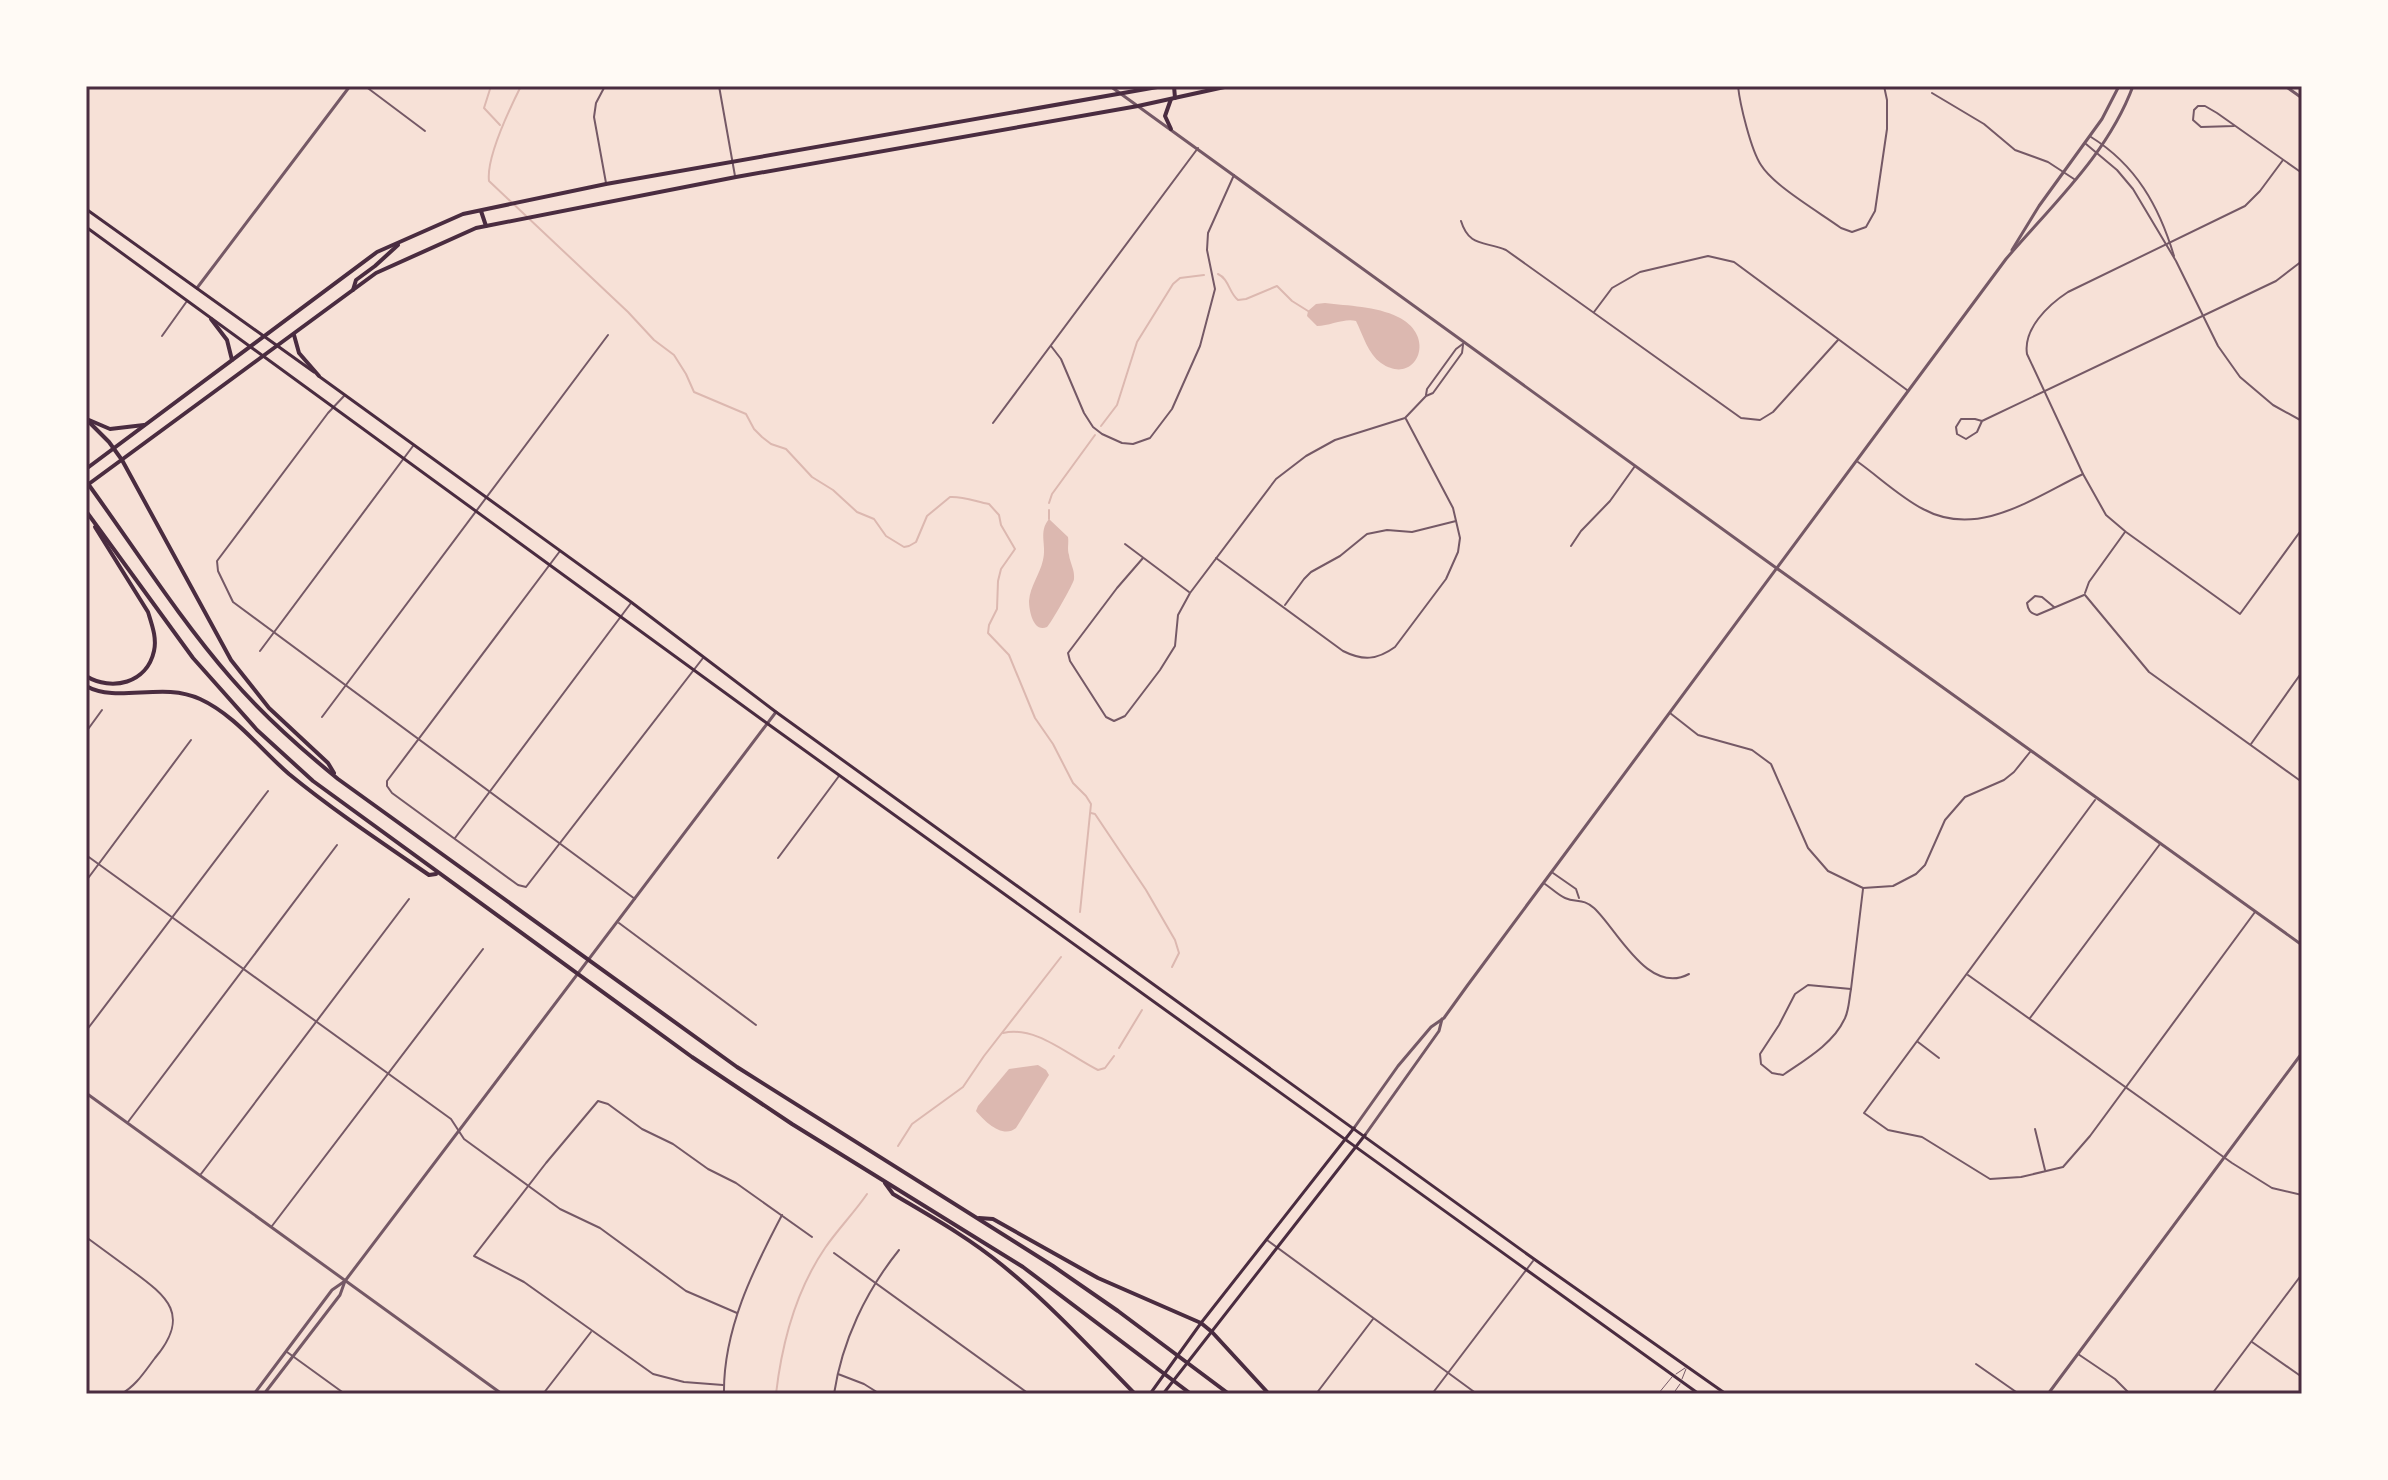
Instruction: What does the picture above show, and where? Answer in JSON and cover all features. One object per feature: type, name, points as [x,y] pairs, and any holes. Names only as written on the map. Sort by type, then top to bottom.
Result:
[{"type":"main road","points":[[86,469],[377,252],[463,214],[606,184],[1163,86]]},
{"type":"main road","points":[[1171,129],[1165,116],[1173,98],[1174,86]]},
{"type":"main road","points":[[1229,86],[1138,106],[736,177],[476,228],[376,273],[86,484],[231,678],[283,732],[338,779],[572,950],[789,1102],[977,1217],[1118,1311],[1229,1394]]},
{"type":"main road","points":[[86,209],[631,602],[776,712],[1726,1394]]},
{"type":"main road","points":[[481,211],[486,226]]},
{"type":"main road","points":[[86,227],[839,776],[1699,1394]]},
{"type":"main road","points":[[353,290],[356,280],[401,242]]},
{"type":"main road","points":[[211,319],[227,340],[232,360]]},
{"type":"main road","points":[[293,335],[299,353],[319,376]]},
{"type":"main road","points":[[86,419],[110,429],[144,425]]},
{"type":"main road","points":[[86,419],[122,460],[231,660],[269,708],[328,763],[338,779]]},
{"type":"main road","points":[[86,511],[193,658],[257,730],[313,781],[738,1088],[1023,1267],[1191,1394]]},
{"type":"main road","points":[[86,676],[104,684],[128,682],[146,668],[154,643],[148,612],[99,536],[91,517]]},
{"type":"main road","points":[[86,686],[110,693],[163,690],[199,698],[225,714],[274,760],[338,811],[429,875],[439,874]]},
{"type":"main road","points":[[1150,1394],[1201,1323],[1354,1128]]},
{"type":"main road","points":[[1164,1394],[1365,1135]]},
{"type":"main road","points":[[884,1181],[893,1194],[1003,1266],[1135,1394]]},
{"type":"main road","points":[[1308,1185],[1319,1193]]},
{"type":"main road","points":[[977,1217],[993,1219],[1098,1278],[1201,1323],[1269,1394]]},
{"type":"street","points":[[176,87],[186,86]]},
{"type":"street","points":[[197,288],[350,86]]},
{"type":"street","points":[[365,86],[425,131]]},
{"type":"street","points":[[605,86],[596,103],[594,117],[606,184]]},
{"type":"street","points":[[719,86],[736,177]]},
{"type":"street","points":[[1110,86],[2302,945]]},
{"type":"street","points":[[1738,86],[1755,153],[1763,168],[1777,182],[1841,228],[1852,232],[1866,227],[1875,211],[1887,129],[1884,86]]},
{"type":"street","points":[[2006,259],[2039,206],[2112,104],[2119,86]]},
{"type":"street","points":[[1354,1128],[1398,1066],[1431,1027],[1442,1019],[2006,259],[2097,152],[2116,125],[2133,86]]},
{"type":"street","points":[[2285,86],[2302,98]]},
{"type":"street","points":[[1932,93],[1984,124],[2015,150],[2048,162],[2075,180]]},
{"type":"street","points":[[2234,126],[2201,127],[2193,120],[2194,110],[2205,106],[2234,126],[2283,160],[2302,173]]},
{"type":"street","points":[[2090,136],[2124,161],[2143,184],[2154,203],[2168,244],[2218,346],[2240,377],[2273,405],[2302,421]]},
{"type":"street","points":[[2085,143],[2126,180],[2168,244]]},
{"type":"street","points":[[993,423],[1198,148]]},
{"type":"street","points":[[2283,160],[2245,206],[2054,301],[2030,331],[2025,343],[2027,354],[2083,474],[2106,515],[2240,614],[2302,529]]},
{"type":"street","points":[[1051,346],[1061,359],[1093,427],[1122,443],[1133,444],[1150,438],[1172,409],[1200,346],[1215,289],[1207,250],[1208,233],[1234,175]]},
{"type":"street","points":[[1461,221],[1465,233],[1477,243],[1506,250],[1741,418],[1760,420],[1773,412],[1838,340]]},
{"type":"street","points":[[1594,312],[1612,288],[1640,272],[1708,256],[1734,262],[1908,390]]},
{"type":"street","points":[[1982,421],[1961,419],[1956,427],[1957,434],[1966,439],[1972,437],[1982,421],[2276,281],[2302,261]]},
{"type":"street","points":[[162,336],[187,301]]},
{"type":"street","points":[[322,717],[608,335]]},
{"type":"street","points":[[1143,558],[1068,653],[1106,717],[1114,721],[1125,716],[1160,670],[1175,646],[1178,615],[1190,593],[1268,488],[1289,468],[1314,451],[1346,435],[1405,418],[1426,396],[1433,393],[1462,353],[1464,343]]},
{"type":"street","points":[[1426,396],[1434,379],[1464,343]]},
{"type":"street","points":[[345,395],[219,557],[216,564],[218,571],[233,602],[635,899]]},
{"type":"street","points":[[1216,558],[1355,657],[1366,659],[1395,647],[1446,579],[1458,552],[1460,538],[1457,521],[1438,477],[1405,418]]},
{"type":"street","points":[[260,651],[414,445]]},
{"type":"street","points":[[1857,461],[1922,509],[1945,519],[1972,521],[1995,516],[2083,474]]},
{"type":"street","points":[[1571,546],[1635,466]]},
{"type":"street","points":[[1284,607],[1311,572],[1340,556],[1367,534],[1387,530],[1412,532],[1457,521]]},
{"type":"street","points":[[2054,607],[2042,597],[2035,596],[2027,603],[2032,613],[2037,615],[2085,595],[2089,582],[2126,532]]},
{"type":"street","points":[[1125,544],[1190,593]]},
{"type":"street","points":[[560,551],[387,781],[392,793],[518,885],[526,887],[704,657]]},
{"type":"street","points":[[2085,595],[2149,672],[2302,782]]},
{"type":"street","points":[[455,839],[631,602]]},
{"type":"street","points":[[2251,744],[2302,672]]},
{"type":"street","points":[[86,732],[102,710]]},
{"type":"street","points":[[264,1394],[340,1295],[345,1281],[776,712]]},
{"type":"street","points":[[1669,713],[1698,735],[1752,750],[1771,764],[1808,848],[1828,871],[1863,888],[1893,886],[1916,874],[1925,865],[1945,820],[1965,797],[2004,780],[2031,751]]},
{"type":"street","points":[[86,881],[191,740]]},
{"type":"street","points":[[778,858],[839,776]]},
{"type":"street","points":[[86,1031],[268,791]]},
{"type":"street","points":[[2097,798],[1864,1113],[1888,1130],[1922,1137],[1990,1179],[2021,1177],[2063,1167],[2255,911]]},
{"type":"street","points":[[2030,1019],[2160,843]]},
{"type":"street","points":[[127,1123],[337,845]]},
{"type":"street","points":[[86,855],[451,1119],[464,1139],[566,1213],[600,1228],[686,1291],[737,1313]]},
{"type":"street","points":[[1552,872],[1576,889],[1579,899]]},
{"type":"street","points":[[1544,883],[1566,899],[1579,899],[1596,910],[1641,963],[1670,977],[1689,974]]},
{"type":"street","points":[[1851,989],[1808,985],[1795,994],[1760,1054],[1761,1064],[1772,1073],[1783,1075],[1832,1037],[1845,1019],[1851,989],[1863,888]]},
{"type":"street","points":[[200,1175],[409,899]]},
{"type":"street","points":[[618,923],[756,1025]]},
{"type":"street","points":[[271,1227],[483,949]]},
{"type":"street","points":[[1967,974],[2225,1158],[2272,1188],[2302,1195]]},
{"type":"street","points":[[1365,1135],[1439,1031],[1442,1019]]},
{"type":"street","points":[[1918,1042],[1939,1058]]},
{"type":"street","points":[[2048,1394],[2302,1053]]},
{"type":"street","points":[[86,1093],[502,1394]]},
{"type":"street","points":[[723,1385],[684,1382],[653,1374],[524,1282],[474,1256],[598,1101],[608,1104],[642,1129],[673,1144],[708,1169],[736,1183],[812,1237]]},
{"type":"street","points":[[2035,1129],[2045,1171]]},
{"type":"street","points":[[724,1394],[723,1385],[737,1313],[759,1259],[782,1215]]},
{"type":"street","points":[[86,1237],[160,1291],[170,1306],[172,1332],[164,1348],[133,1386],[121,1394]]},
{"type":"street","points":[[1266,1239],[1477,1394]]},
{"type":"street","points":[[834,1394],[837,1374],[859,1314],[899,1250]]},
{"type":"street","points":[[834,1253],[1027,1393]]},
{"type":"street","points":[[1432,1394],[1534,1259]]},
{"type":"street","points":[[2212,1394],[2302,1274]]},
{"type":"street","points":[[254,1394],[332,1290],[345,1281]]},
{"type":"street","points":[[1316,1394],[1373,1319]]},
{"type":"street","points":[[543,1394],[591,1331]]},
{"type":"street","points":[[2251,1341],[2302,1377]]},
{"type":"street","points":[[286,1351],[345,1394]]},
{"type":"street","points":[[2078,1354],[2115,1379],[2130,1394]]},
{"type":"street","points":[[1976,1364],[2019,1394]]},
{"type":"street","points":[[837,1374],[880,1394]]},
{"type":"lane","points":[[1658,1394],[1673,1376],[1687,1366]]},
{"type":"lane","points":[[1673,1394],[1687,1366]]},
{"type":"shaded area","points":[[1316,304],[1371,309],[1398,317],[1417,336],[1420,347],[1418,356],[1404,369],[1393,369],[1381,363],[1369,349],[1356,321],[1317,326],[1307,316]]},
{"type":"shaded area","points":[[1049,519],[1068,537],[1074,579],[1047,627],[1042,628],[1033,620],[1029,601],[1043,560],[1043,534]]},
{"type":"shaded area","points":[[1038,1065],[1049,1075],[1016,1128],[1006,1132],[1000,1130],[976,1111],[1009,1069]]},
{"type":"waterway","points":[[491,86],[484,108],[500,125]]},
{"type":"waterway","points":[[521,86],[495,146],[489,181],[654,340],[674,355],[694,392],[746,414],[762,437],[786,449],[812,477],[833,490],[857,512],[874,519],[886,536],[904,547],[916,542],[927,516],[950,497],[989,504],[999,515],[1001,525],[1015,549],[1001,569],[997,609],[988,633],[1009,655],[1035,718],[1053,744],[1073,783],[1091,804],[1080,912]]},
{"type":"waterway","points":[[1218,274],[1238,300],[1277,286],[1308,311]]},
{"type":"waterway","points":[[1101,426],[1117,405],[1137,342],[1173,284],[1180,278],[1204,275]]},
{"type":"waterway","points":[[1049,503],[1052,494],[1095,435]]},
{"type":"waterway","points":[[1049,510],[1049,519]]},
{"type":"waterway","points":[[1091,813],[1095,814],[1146,890],[1175,940],[1179,953],[1172,967]]},
{"type":"waterway","points":[[898,1146],[912,1124],[963,1087],[1061,957]]},
{"type":"waterway","points":[[1119,1048],[1142,1010]]},
{"type":"waterway","points":[[1003,1033],[1028,1033],[1098,1070],[1105,1068],[1114,1056]]},
{"type":"waterway","points":[[776,1394],[786,1337],[806,1282],[825,1248],[867,1194]]}]
